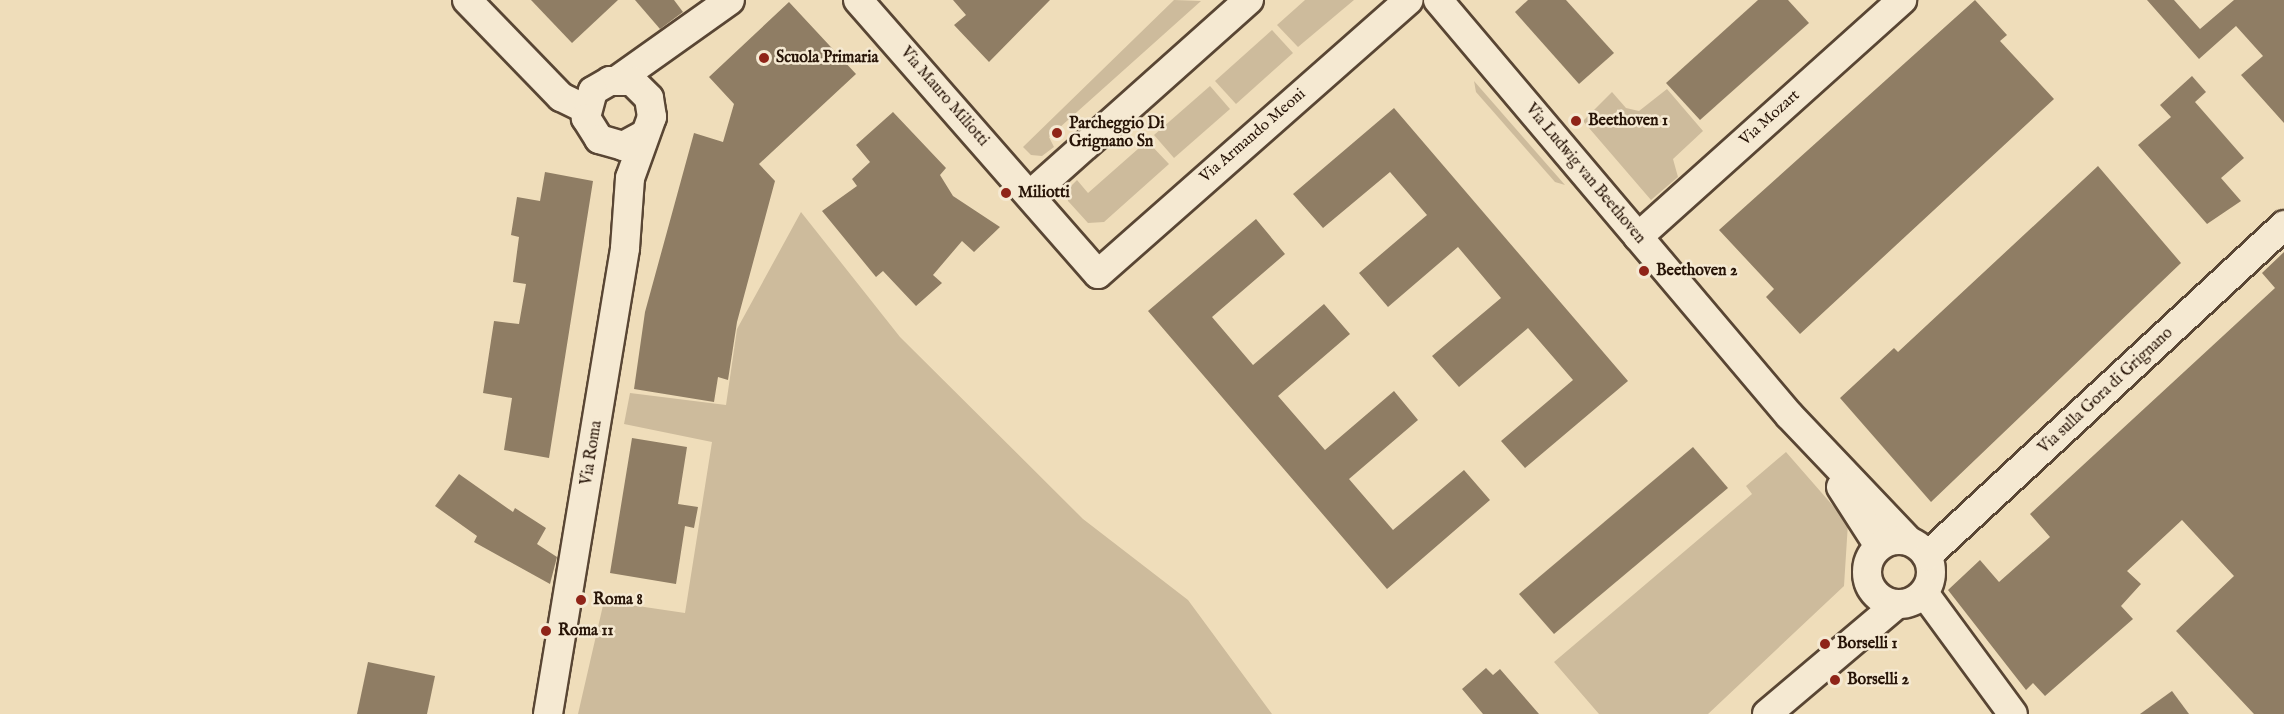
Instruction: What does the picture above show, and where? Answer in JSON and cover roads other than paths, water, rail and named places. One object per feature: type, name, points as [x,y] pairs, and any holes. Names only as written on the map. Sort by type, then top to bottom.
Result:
[{"type":"street","points":[[467,0],[565,100],[586,109]]},
{"type":"street","name":"Via Roma","points":[[628,191],[607,143],[593,133],[586,109],[593,91],[619,79],[703,22],[730,0]]},
{"type":"street","name":"Via Mauro Miliotti","points":[[858,0],[1031,194],[1098,274]]},
{"type":"street","points":[[1031,194],[1249,0]]},
{"type":"street","name":"Via Armando Meoni","points":[[1098,274],[1409,0]]},
{"type":"street","name":"Via Ludwig van Beethoven","points":[[1438,0],[1802,430],[1918,548]]},
{"type":"street","name":"Via Mozart","points":[[1638,237],[1902,0]]},
{"type":"street","name":"Via Roma","points":[[548,714],[626,248],[628,191],[644,135],[652,117],[649,98],[664,66],[703,22]]},
{"type":"street","points":[[619,79],[632,81],[649,98]]},
{"type":"street","points":[[607,143],[631,144],[644,135]]},
{"type":"street","name":"Via sulla Gora di Grignano","points":[[1918,548],[2284,225]]},
{"type":"street","name":"Via Ludwig van Beethoven","points":[[1802,430],[1879,546]]},
{"type":"street","points":[[1884,598],[1868,563],[1879,546],[1918,548],[1932,571],[1924,593]]},
{"type":"street","points":[[1767,714],[1815,669],[1884,598],[1924,593]]},
{"type":"street","points":[[1924,593],[2013,714]]},
{"type":"place","name":"Scuola Primaria","points":[[764,58]]},
{"type":"place","name":"Beethoven 1","points":[[1576,121]]},
{"type":"place","name":"Parcheggio Di Grignano Sn","points":[[1057,133]]},
{"type":"place","name":"Miliotti","points":[[1006,193]]},
{"type":"place","name":"Beethoven 2","points":[[1644,271]]},
{"type":"place","name":"Roma 8","points":[[581,600]]},
{"type":"place","name":"Roma 11","points":[[546,631]]},
{"type":"place","name":"Borselli 1","points":[[1825,644]]},
{"type":"place","name":"Borselli 2","points":[[1835,680]]}]
